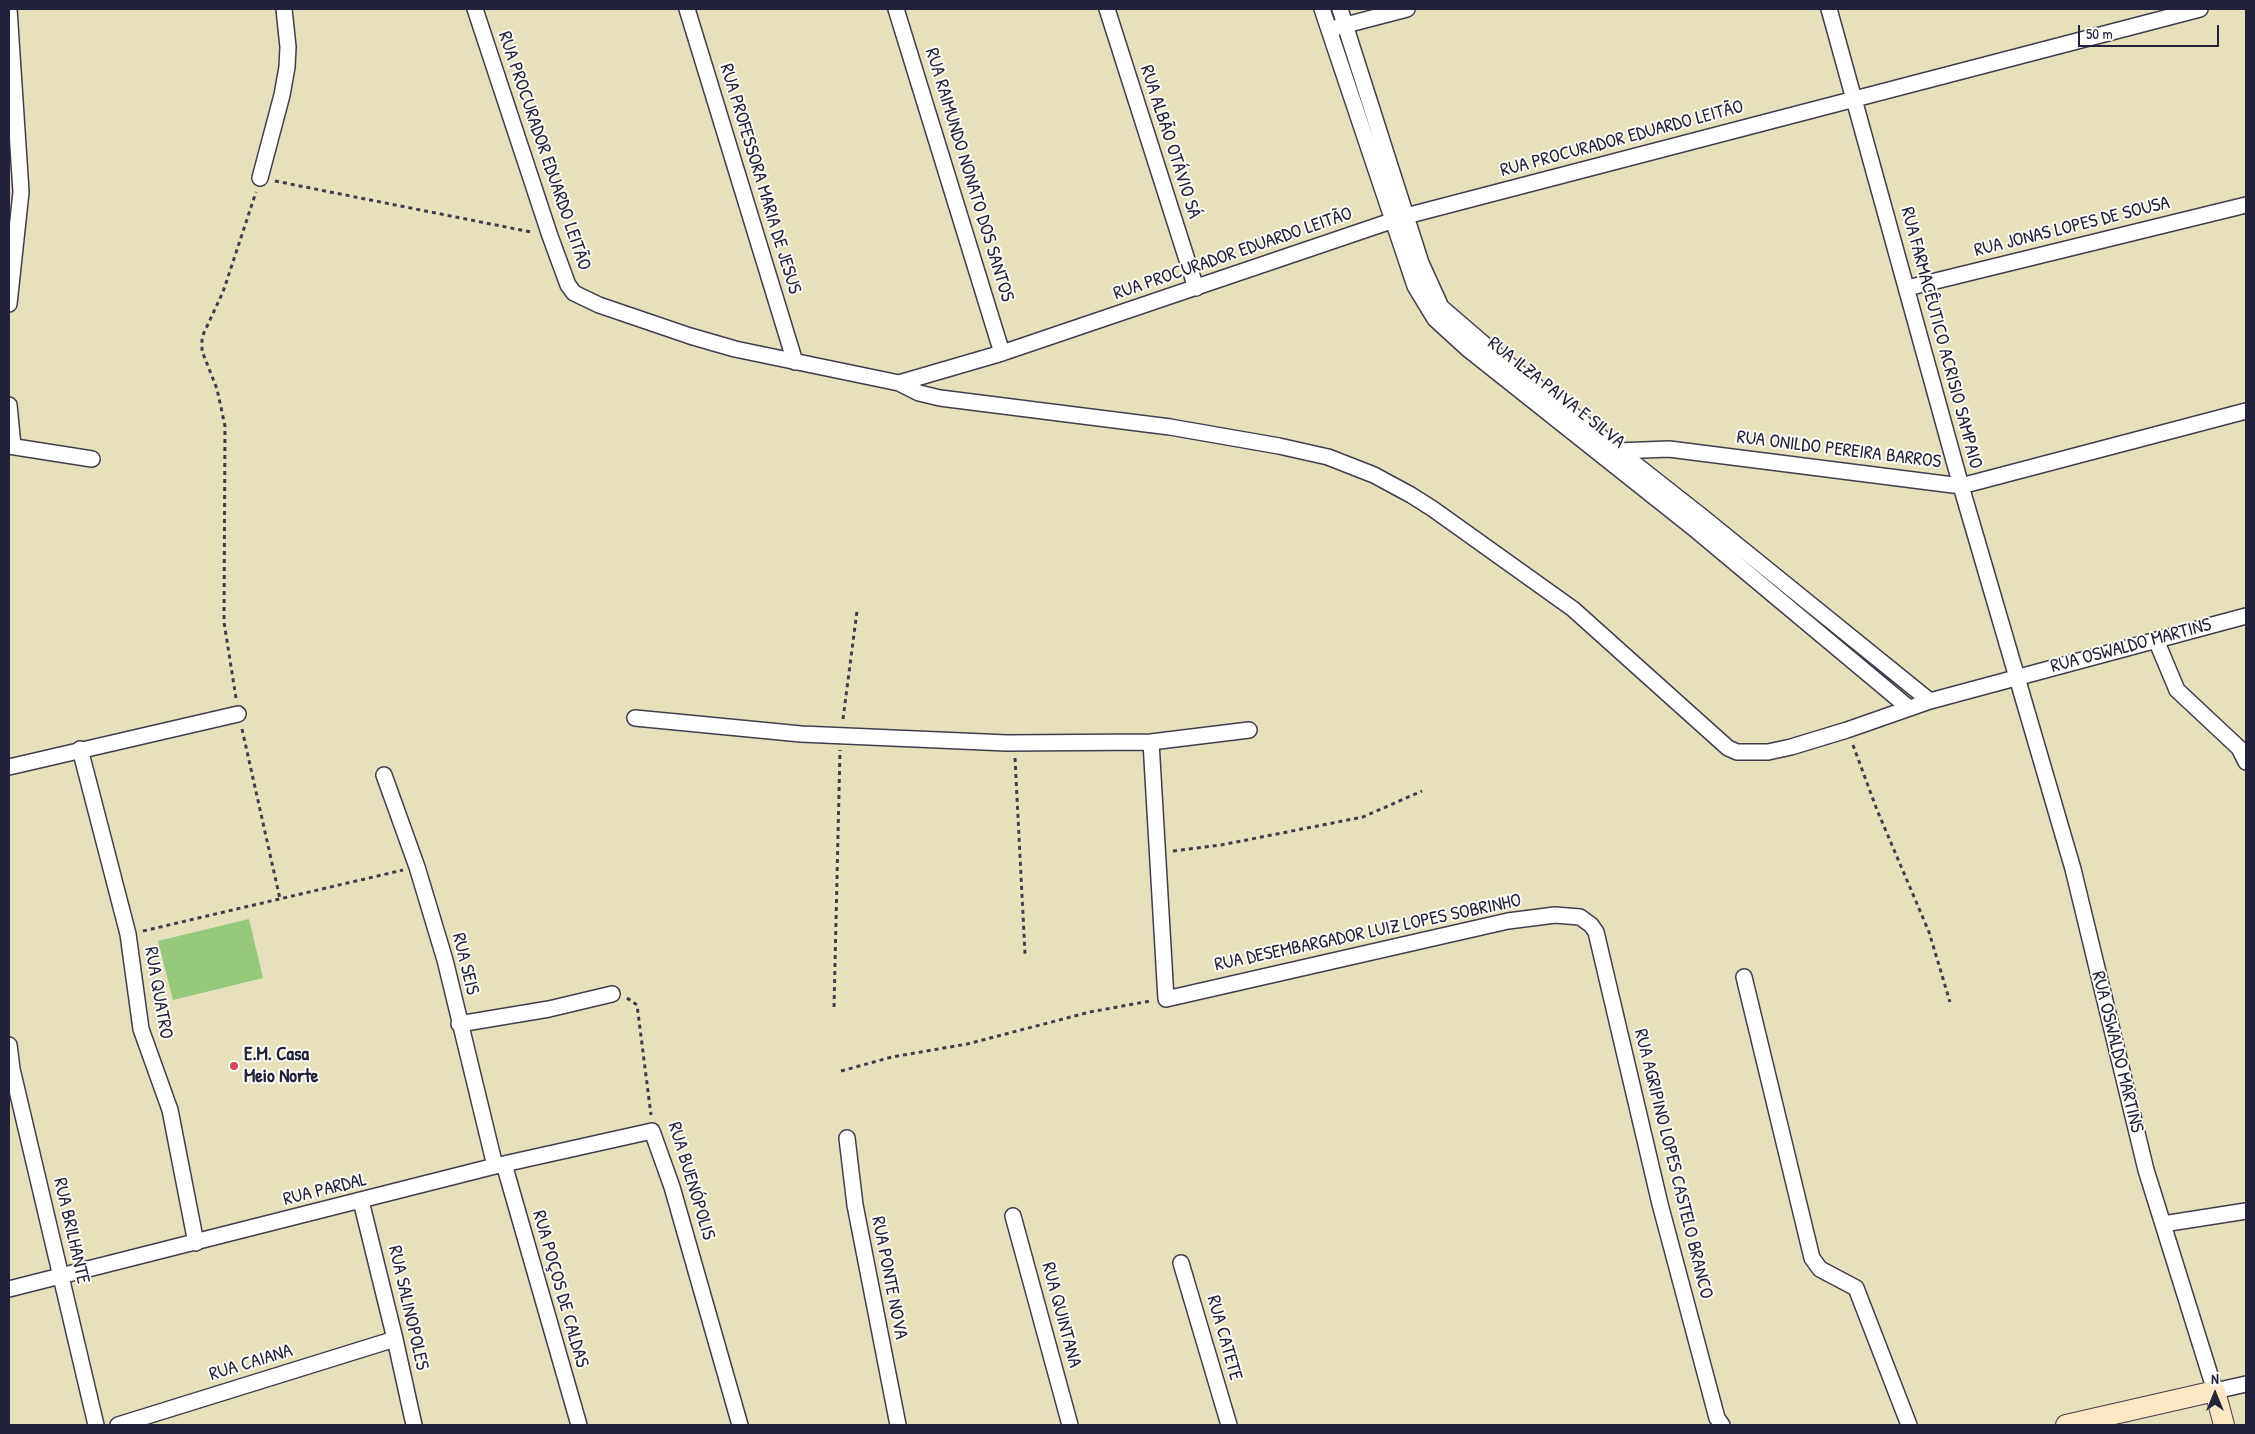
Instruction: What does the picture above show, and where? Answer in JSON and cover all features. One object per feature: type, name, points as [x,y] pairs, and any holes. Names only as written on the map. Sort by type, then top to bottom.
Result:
[{"type":"street","points":[[9,9],[21,192],[9,304]]},
{"type":"street","points":[[260,178],[282,95],[287,66],[288,47],[284,9]]},
{"type":"street","name":"RUA PROCURADOR EDUARDO LEITÃO","points":[[475,9],[550,236],[568,285],[581,298],[690,336],[736,349],[899,383],[1002,353],[1399,218],[2200,9]]},
{"type":"street","name":"RUA PROFESSORA MARIA DE JESUS","points":[[687,9],[795,362]]},
{"type":"street","name":"RUA RAIMUNDO NONATO DOS SANTOS","points":[[896,9],[1002,353]]},
{"type":"street","name":"RUA ALBÃO OTÁVIO SÁ","points":[[1107,9],[1196,288]]},
{"type":"street","name":"RUA ILZA PAIVA E SILVA","points":[[1322,9],[1399,218],[1441,307],[1500,357],[1620,451],[1930,701]]},
{"type":"street","name":"RUA ILZA PAIVA E SILVA","points":[[1340,9],[1399,218],[1415,286],[1435,319],[1461,344],[1697,531],[1909,708]]},
{"type":"street","points":[[1329,31],[1345,24],[1407,9]]},
{"type":"street","name":"RUA FARMACÊUTICO ACRISIO SAMPAIO","points":[[1829,9],[2016,677]]},
{"type":"street","name":"RUA JONAS LOPES DE SOUSA","points":[[1907,288],[2246,205]]},
{"type":"street","name":"RUA OSWALDO MARTINS","points":[[899,383],[919,394],[940,398],[1170,427],[1328,457],[1374,475],[1412,495],[1573,609],[1733,751],[1748,753],[1768,752],[1847,730],[1930,701],[2246,616]]},
{"type":"street","points":[[9,405],[11,446],[92,459]]},
{"type":"street","name":"RUA ONILDO PEREIRA BARROS","points":[[1598,452],[1669,450],[1961,486],[2246,411]]},
{"type":"street","points":[[2156,640],[2177,690],[2239,748],[2246,762]]},
{"type":"street","name":"RUA OSWALDO MARTINS","points":[[2016,677],[2073,870],[2146,1170],[2215,1390],[2224,1425]]},
{"type":"street","points":[[9,767],[80,749],[238,714]]},
{"type":"street","points":[[635,718],[801,734],[1014,743],[1151,742],[1249,730]]},
{"type":"street","points":[[1151,742],[1166,999]]},
{"type":"street","name":"RUA QUATRO","points":[[80,749],[128,934],[140,1029],[170,1110],[196,1243]]},
{"type":"street","name":"RUA SEIS","points":[[384,775],[417,867],[445,960],[459,1024],[499,1165]]},
{"type":"street","name":"RUA DESEMBARGADOR LUIZ LOPES SOBRINHO","points":[[1166,999],[1508,921],[1555,915],[1580,917]]},
{"type":"street","name":"RUA AGRIPINO LOPES CASTELO BRANCO","points":[[1580,917],[1596,932],[1660,1204],[1717,1418],[1722,1425]]},
{"type":"street","points":[[1744,977],[1812,1258],[1820,1269],[1856,1288],[1909,1425]]},
{"type":"street","points":[[459,1024],[549,1010],[612,994]]},
{"type":"street","name":"RUA BRILHANTE","points":[[9,1045],[12,1069],[96,1425]]},
{"type":"street","name":"RUA PARDAL","points":[[9,1289],[499,1165],[652,1131]]},
{"type":"street","name":"RUA BUENÓPOLIS","points":[[652,1131],[685,1229],[740,1425]]},
{"type":"street","name":"RUA PONTE NOVA","points":[[847,1138],[852,1190],[861,1242],[898,1425]]},
{"type":"street","name":"RUA POÇOS DE CALDAS","points":[[499,1165],[579,1425]]},
{"type":"street","name":"RUA SALINOPOLES","points":[[361,1201],[414,1425]]},
{"type":"street","points":[[2163,1224],[2246,1211]]},
{"type":"street","name":"RUA QUINTANA","points":[[1013,1216],[1070,1425]]},
{"type":"street","name":"RUA CATETE","points":[[1181,1263],[1229,1425]]},
{"type":"street","name":"RUA CAIANA","points":[[118,1425],[395,1339]]},
{"type":"street","points":[[2066,1425],[2123,1419],[2215,1390],[2246,1384]]},
{"type":"path","points":[[280,899],[238,714],[224,622],[225,426],[217,388],[202,352],[202,336],[223,292],[245,231],[260,178],[482,220],[550,236]]},
{"type":"path","points":[[834,1007],[841,736],[857,611]]},
{"type":"path","points":[[1847,730],[1877,810],[1929,932],[1950,1002]]},
{"type":"path","points":[[1014,743],[1025,954]]},
{"type":"path","points":[[1158,852],[1220,845],[1363,817],[1422,791]]},
{"type":"path","points":[[128,934],[417,867]]},
{"type":"path","name":"RUA BUENÓPOLIS","points":[[612,994],[624,996],[637,1005],[652,1131]]},
{"type":"path","points":[[841,1071],[892,1057],[967,1044],[1090,1012],[1166,999]]},
{"type":"green space","points":[[249,919],[263,978],[173,1000],[158,941]]},
{"type":"place","name":"E.M. Casa Meio Norte","points":[[234,1066]]}]
